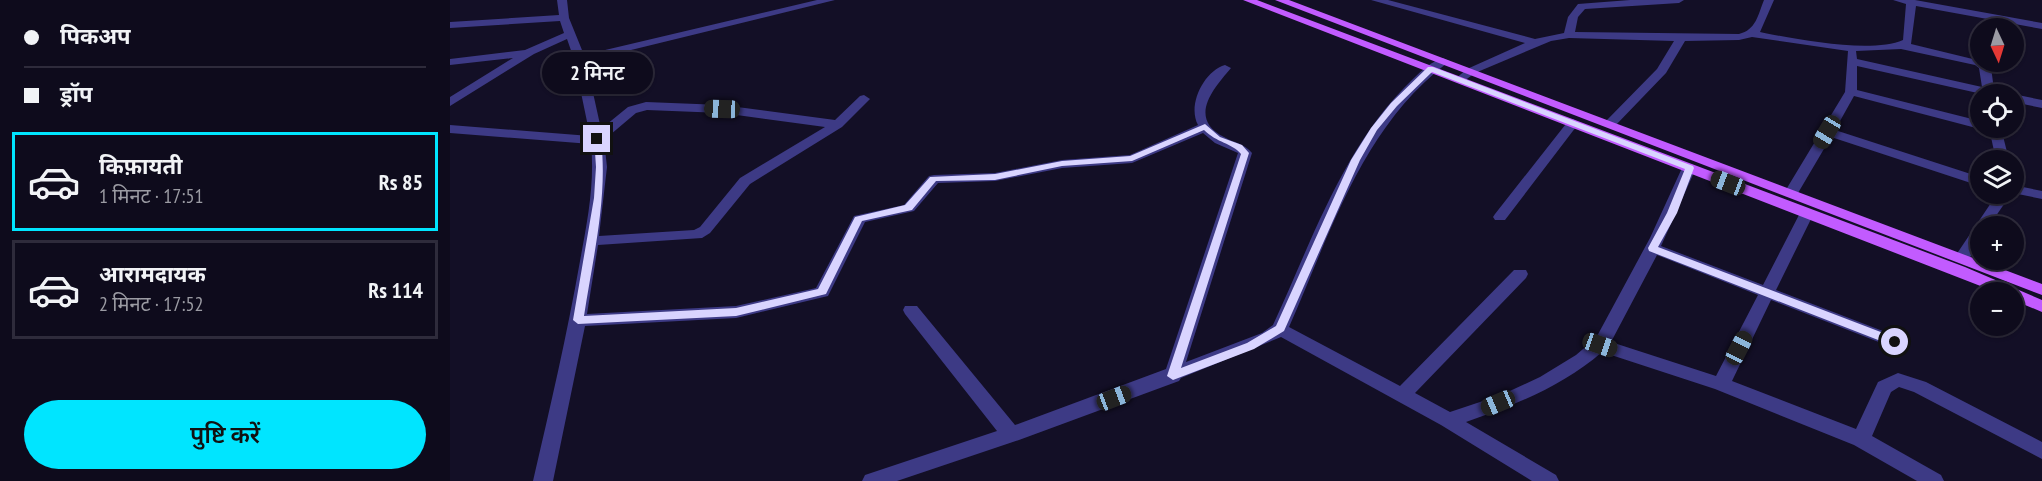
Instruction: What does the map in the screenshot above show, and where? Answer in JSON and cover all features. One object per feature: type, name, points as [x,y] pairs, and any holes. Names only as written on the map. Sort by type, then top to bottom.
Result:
[{"type":"main road","points":[[1248,0],[1437,65],[1472,71],[2042,290]]},
{"type":"main road","points":[[1280,0],[1437,65],[1460,80],[1983,282]]},
{"type":"main road","points":[[2024,298],[2042,306]]},
{"type":"street","points":[[543,481],[578,320],[598,198],[600,167],[597,139],[580,59],[564,18],[562,0]]},
{"type":"street","points":[[580,59],[830,0]]},
{"type":"street","points":[[1377,0],[1535,42]]},
{"type":"street","points":[[1569,35],[1574,17],[1586,3],[1679,0]]},
{"type":"street","points":[[1752,34],[1769,0]]},
{"type":"street","points":[[1898,0],[2042,26]]},
{"type":"street","points":[[1903,46],[1908,42],[1911,3]]},
{"type":"street","points":[[450,25],[564,18]]},
{"type":"street","points":[[450,102],[530,52],[570,34]]},
{"type":"street","points":[[1460,80],[1472,71],[1535,42],[1569,35],[1719,38],[1752,34],[1797,43],[1852,47],[1903,46],[1979,62],[1984,67],[1988,84]]},
{"type":"street","points":[[1610,124],[1662,71],[1681,38]]},
{"type":"street","points":[[1791,193],[1851,92],[1852,47]]},
{"type":"street","points":[[450,62],[530,52]]},
{"type":"street","points":[[1852,61],[1970,89]]},
{"type":"street","points":[[872,481],[1012,435],[1173,376],[1251,346],[1280,329],[1355,160],[1374,129],[1394,105],[1437,65]]},
{"type":"street","points":[[1173,376],[1245,153],[1239,147],[1217,138],[1205,127],[1200,114],[1199,103],[1217,74],[1225,68]]},
{"type":"street","points":[[1851,92],[1970,122]]},
{"type":"street","points":[[590,241],[697,235],[705,230],[737,189],[750,177],[838,124],[864,99]]},
{"type":"street","points":[[2024,100],[2042,104]]},
{"type":"street","points":[[450,129],[579,141],[597,139],[632,110],[646,106],[722,109],[838,124]]},
{"type":"street","points":[[1500,217],[1573,123]]},
{"type":"street","points":[[578,320],[736,312],[822,292],[859,219],[909,208],[934,179],[995,177],[1062,164],[1132,159],[1205,127]]},
{"type":"street","points":[[1827,132],[1970,179]]},
{"type":"street","points":[[1448,420],[1481,410],[1551,378],[1600,345],[1672,213],[1689,168]]},
{"type":"street","points":[[2024,191],[2042,195]]},
{"type":"street","points":[[1720,384],[1807,213]]},
{"type":"street","points":[[1962,258],[1970,245]]},
{"type":"street","points":[[1653,248],[1895,342]]},
{"type":"street","points":[[1402,395],[1520,274]]},
{"type":"street","points":[[911,310],[1012,435]]},
{"type":"street","points":[[1280,329],[1448,420],[1549,481]]},
{"type":"street","points":[[1600,345],[1720,384],[1861,439],[1934,481]]},
{"type":"street","points":[[1861,439],[1884,387],[1898,380],[1920,387],[2042,451]]},
{"type":"route","points":[[597,139],[600,167],[598,198],[578,320],[637,315],[736,312],[822,292],[859,219],[909,208],[934,179],[995,177],[1040,166],[1132,159],[1205,127],[1221,141],[1239,147],[1245,153],[1173,376],[1251,346],[1280,329],[1355,160],[1374,129],[1430,69],[1689,168],[1672,213],[1653,248],[1895,342]]}]
